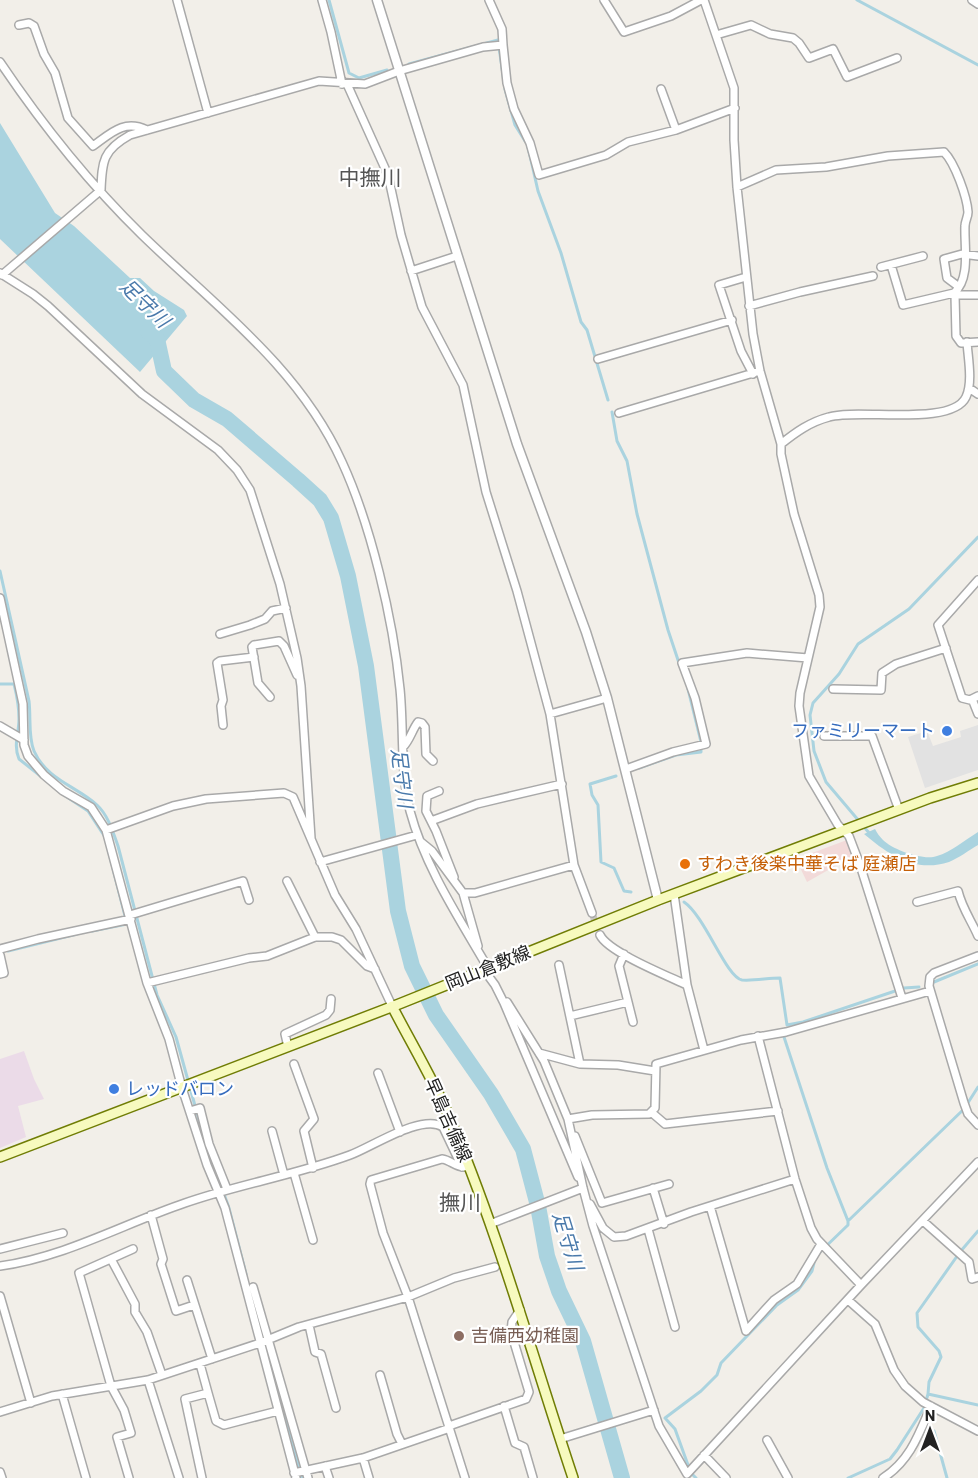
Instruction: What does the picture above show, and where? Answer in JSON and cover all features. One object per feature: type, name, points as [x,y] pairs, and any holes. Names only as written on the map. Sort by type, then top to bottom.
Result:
[{"type":"main road","name":"岡山倉敷線","points":[[0,1157],[288,1047],[658,900],[978,783]]},
{"type":"main road","name":"早島吉備線","points":[[395,1005],[445,1109],[466,1167],[492,1223],[573,1478]]},
{"type":"street","points":[[177,0],[208,113]]},
{"type":"street","points":[[322,0],[345,84],[388,175],[422,308],[463,385],[486,492],[517,591],[550,714],[574,865],[592,913]]},
{"type":"street","points":[[377,0],[517,444],[586,632],[607,698],[658,900]]},
{"type":"street","points":[[489,0],[502,29],[500,45],[514,109],[530,142],[539,175],[606,155],[628,142],[676,130],[735,108]]},
{"type":"street","points":[[604,0],[624,32],[671,16],[702,0],[734,88],[737,188],[756,372],[781,444],[781,454],[794,513],[819,595],[819,607],[799,706],[809,776],[832,816],[848,829],[901,993]]},
{"type":"street","points":[[972,0],[978,4]]},
{"type":"street","points":[[19,25],[29,23],[34,26],[38,41],[55,74],[68,118],[93,146],[114,131],[127,126],[137,125],[147,130]]},
{"type":"street","points":[[716,35],[752,25],[770,34],[793,38],[809,58],[833,49],[847,77],[897,58]]},
{"type":"street","points":[[311,838],[301,686],[286,608],[250,490],[237,470],[218,450],[142,394],[48,306],[3,273],[100,191],[103,162],[108,150],[130,135],[319,81],[365,84],[399,71],[500,45]]},
{"type":"street","points":[[0,62],[55,136],[100,191],[264,350],[303,396],[333,443],[355,495],[382,590],[397,664],[406,789],[417,837],[455,912],[483,959]]},
{"type":"street","points":[[661,89],[676,130]]},
{"type":"street","points":[[737,188],[776,170],[826,167],[888,156],[944,152],[962,189],[968,210],[965,226],[966,255],[962,280],[956,292],[956,336],[961,343],[978,342]]},
{"type":"street","points":[[956,292],[947,278],[944,259],[966,255],[978,256]]},
{"type":"street","points":[[411,271],[457,256]]},
{"type":"street","points":[[881,267],[923,256]]},
{"type":"street","points":[[891,265],[903,305],[956,292],[978,295]]},
{"type":"street","points":[[749,306],[873,276]]},
{"type":"street","points":[[746,277],[719,285],[741,351],[756,372]]},
{"type":"street","points":[[598,359],[732,320]]},
{"type":"street","points":[[781,444],[799,429],[829,417],[849,413],[919,416],[956,407],[965,400],[969,388],[967,342]]},
{"type":"street","points":[[619,413],[756,372]]},
{"type":"street","points":[[969,388],[978,394]]},
{"type":"street","points":[[978,580],[938,625],[962,698],[975,697],[978,714]]},
{"type":"street","points":[[0,598],[4,634],[23,704],[19,737],[25,750],[31,762],[63,791],[92,807],[109,829],[131,917],[151,982],[194,1110],[200,1108],[225,1208],[293,1432],[299,1473]]},
{"type":"street","points":[[220,634],[265,619],[272,611],[286,608]]},
{"type":"street","points":[[270,697],[258,682],[252,647],[254,645],[279,641],[284,646],[301,686]]},
{"type":"street","points":[[833,689],[881,690],[882,673],[896,664],[946,648]]},
{"type":"street","points":[[626,769],[673,752],[706,744],[695,698],[682,663],[747,653],[808,658]]},
{"type":"street","points":[[222,724],[223,700],[217,663],[254,657]]},
{"type":"street","points":[[550,714],[607,698]]},
{"type":"street","points":[[403,747],[410,740],[418,722],[422,723],[425,727],[426,754],[433,761]]},
{"type":"street","points":[[0,726],[19,737]]},
{"type":"street","points":[[824,736],[872,736],[899,810]]},
{"type":"street","points":[[431,821],[477,804],[561,784]]},
{"type":"street","points":[[439,791],[427,796],[426,811],[450,864],[455,883]]},
{"type":"street","points":[[109,829],[173,806],[207,799],[284,794],[293,797],[335,895],[356,929],[395,1005]]},
{"type":"street","points":[[322,861],[417,837]]},
{"type":"street","points":[[417,837],[432,851],[463,893],[483,959],[484,970],[539,1053],[602,1203],[669,1184]]},
{"type":"street","points":[[463,893],[475,893],[574,865]]},
{"type":"street","points":[[0,949],[131,917],[243,881],[249,900]]},
{"type":"street","points":[[287,881],[315,937]]},
{"type":"street","points":[[917,902],[958,891],[962,909],[968,913],[978,936]]},
{"type":"street","points":[[674,894],[687,985],[704,1050]]},
{"type":"street","points":[[600,935],[603,941],[624,954],[687,985]]},
{"type":"street","points":[[151,982],[249,958],[267,956],[315,937],[332,937],[341,940],[367,966],[375,969]]},
{"type":"street","points":[[624,954],[619,966],[633,1022]]},
{"type":"street","points":[[0,955],[4,973],[0,974]]},
{"type":"street","points":[[978,956],[934,973],[930,977],[930,991],[965,1105],[968,1114],[978,1125]]},
{"type":"street","points":[[559,965],[580,1064]]},
{"type":"street","points":[[495,985],[580,1190],[653,1411],[687,1476],[861,1285],[978,1162]]},
{"type":"street","points":[[568,1121],[592,1115],[649,1114],[655,1108],[656,1064],[758,1036],[786,1032],[901,993],[930,991]]},
{"type":"street","points":[[288,1047],[285,1034],[326,1015],[330,1010],[331,999]]},
{"type":"street","points":[[570,1016],[628,1002]]},
{"type":"street","points":[[758,1036],[795,1179],[811,1228],[824,1246],[861,1285]]},
{"type":"street","points":[[539,1053],[580,1064],[618,1065],[655,1071]]},
{"type":"street","points":[[294,1064],[314,1119],[304,1131],[313,1168]]},
{"type":"street","points":[[378,1073],[400,1132]]},
{"type":"street","points":[[651,1112],[665,1124],[778,1111]]},
{"type":"street","points":[[568,1121],[580,1190],[603,1228],[614,1237],[648,1229],[710,1206],[795,1179]]},
{"type":"street","points":[[0,1266],[25,1263],[75,1247],[151,1215],[222,1190],[313,1168],[353,1154],[400,1132],[427,1124],[438,1124],[443,1127],[466,1167]]},
{"type":"street","points":[[272,1131],[284,1175]]},
{"type":"street","points":[[465,1478],[408,1297],[383,1233],[370,1184],[371,1180],[442,1160],[450,1160],[466,1167]]},
{"type":"street","points":[[294,1173],[313,1240]]},
{"type":"street","points":[[653,1188],[663,1224]]},
{"type":"street","points":[[492,1223],[580,1190]]},
{"type":"street","points":[[710,1206],[746,1331],[774,1300],[796,1284],[824,1246]]},
{"type":"street","points":[[151,1215],[164,1259],[161,1264],[176,1311],[194,1305]]},
{"type":"street","points":[[923,1221],[969,1262],[972,1279],[978,1277]]},
{"type":"street","points":[[648,1229],[675,1327]]},
{"type":"street","points":[[0,1250],[63,1233]]},
{"type":"street","points":[[129,1478],[117,1437],[131,1433],[124,1410],[111,1386],[79,1273],[133,1250]]},
{"type":"street","points":[[111,1259],[135,1304],[135,1312],[147,1332],[162,1375]]},
{"type":"street","points":[[0,1412],[62,1394],[148,1380],[309,1325],[408,1297],[454,1278],[495,1267]]},
{"type":"street","points":[[187,1281],[212,1359]]},
{"type":"street","points":[[253,1287],[278,1411],[299,1473],[308,1478]]},
{"type":"street","points":[[0,1296],[31,1403]]},
{"type":"street","points":[[848,1300],[875,1324],[894,1370],[905,1386],[927,1404],[978,1431]]},
{"type":"street","points":[[299,1473],[363,1458],[526,1399],[529,1392],[511,1332],[512,1322],[520,1310]]},
{"type":"street","points":[[309,1325],[315,1352],[321,1354],[336,1408]]},
{"type":"street","points":[[200,1364],[216,1421],[224,1425],[278,1411]]},
{"type":"street","points":[[380,1375],[402,1444]]},
{"type":"street","points":[[148,1380],[179,1478]]},
{"type":"street","points":[[202,1478],[185,1399],[208,1393]]},
{"type":"street","points":[[62,1394],[86,1478]]},
{"type":"street","points":[[883,1478],[891,1473],[911,1451],[927,1404]]},
{"type":"street","points":[[504,1406],[515,1443],[524,1447],[533,1478]]},
{"type":"street","points":[[562,1438],[653,1411]]},
{"type":"street","points":[[767,1440],[788,1478]]},
{"type":"street","points":[[704,1455],[726,1478]]},
{"type":"street","points":[[363,1458],[369,1478]]},
{"type":"street","points":[[325,1466],[329,1478]]},
{"type":"street","points":[[0,1472],[2,1478]]},
{"type":"shaded area","points":[[978,725],[978,770],[925,788],[908,737],[927,731],[933,746],[961,737],[960,731]]},
{"type":"shaded area","points":[[847,840],[853,856],[807,882],[796,859]]},
{"type":"shaded area","points":[[24,1051],[44,1099],[18,1106],[26,1137],[0,1148],[0,1059]]},
{"type":"water","points":[[0,123],[55,213],[74,226],[130,278],[140,278],[154,291],[184,310],[187,316],[140,372],[0,239]]},
{"type":"water","points":[[875,829],[888,844],[909,854],[924,857],[942,854],[953,849],[978,832],[978,845],[949,862],[937,865],[914,864],[883,849],[864,834]]},
{"type":"waterway","points":[[329,0],[349,73],[359,78],[387,70]]},
{"type":"waterway","points":[[857,0],[978,65]]},
{"type":"waterway","points":[[409,64],[498,40],[504,82]]},
{"type":"waterway","points":[[505,89],[515,125],[525,141]]},
{"type":"waterway","points":[[528,147],[538,191],[561,253],[581,322],[587,330],[608,400]]},
{"type":"waterway","name":"足守川","points":[[148,331],[157,339],[164,371],[194,400],[227,419],[298,480],[320,500],[331,518],[348,576],[366,666],[398,911],[412,966],[436,1015],[491,1094],[523,1149],[538,1206],[547,1256],[559,1291],[583,1341],[622,1478]]},
{"type":"waterway","points":[[612,412],[617,441],[627,461],[637,514],[680,666]]},
{"type":"waterway","points":[[870,834],[826,782],[814,751],[810,715],[813,703],[839,674],[858,644],[909,609],[978,537]]},
{"type":"waterway","points":[[0,571],[29,701],[30,733],[34,751],[46,769],[54,776],[97,805],[110,824],[118,846],[157,995],[176,1037],[202,1131]]},
{"type":"waterway","points":[[0,684],[14,684],[19,710],[16,744],[19,759],[43,778]]},
{"type":"waterway","points":[[639,768],[676,755],[701,752],[701,742],[688,689]]},
{"type":"waterway","points":[[616,776],[590,784],[592,795],[598,805],[601,862],[614,868],[624,891],[631,892]]},
{"type":"waterway","points":[[64,795],[88,811],[105,837],[127,924],[92,931]]},
{"type":"waterway","points":[[684,902],[700,920],[729,969],[736,976],[742,980],[780,978],[787,1025],[803,1022],[904,988],[919,987]]},
{"type":"waterway","points":[[8,951],[77,934]]},
{"type":"waterway","points":[[934,982],[978,964]]},
{"type":"waterway","points":[[784,1037],[827,1168],[848,1221]]},
{"type":"waterway","points":[[819,1253],[848,1225],[848,1221],[964,1109],[978,1087]]},
{"type":"waterway","points":[[207,1146],[229,1208],[246,1274]]},
{"type":"waterway","points":[[848,1478],[890,1459],[924,1408],[929,1382],[941,1357],[939,1351],[918,1327],[917,1313],[960,1252],[978,1231]]},
{"type":"waterway","points":[[688,1465],[675,1429],[665,1418],[701,1391],[717,1375],[721,1363],[777,1305],[798,1290],[812,1271],[815,1259]]},
{"type":"waterway","points":[[258,1321],[302,1478]]},
{"type":"waterway","points":[[928,1394],[978,1405]]},
{"type":"waterway","points":[[934,1431],[947,1478]]},
{"type":"waterway","points":[[691,1473],[696,1478]]},
{"type":"tunnel","points":[[592,913],[600,935]]},
{"type":"place","name":"ファミリーマート","points":[[947,731]]},
{"type":"place","name":"すわき後楽中華そば 庭瀬店","points":[[685,864]]},
{"type":"place","name":"レッドバロン","points":[[114,1089]]},
{"type":"place","name":"吉備西幼稚園","points":[[459,1336]]},
{"type":"district","name":"中撫川","points":[[370,178]]},
{"type":"district","name":"撫川","points":[[460,1203]]}]
